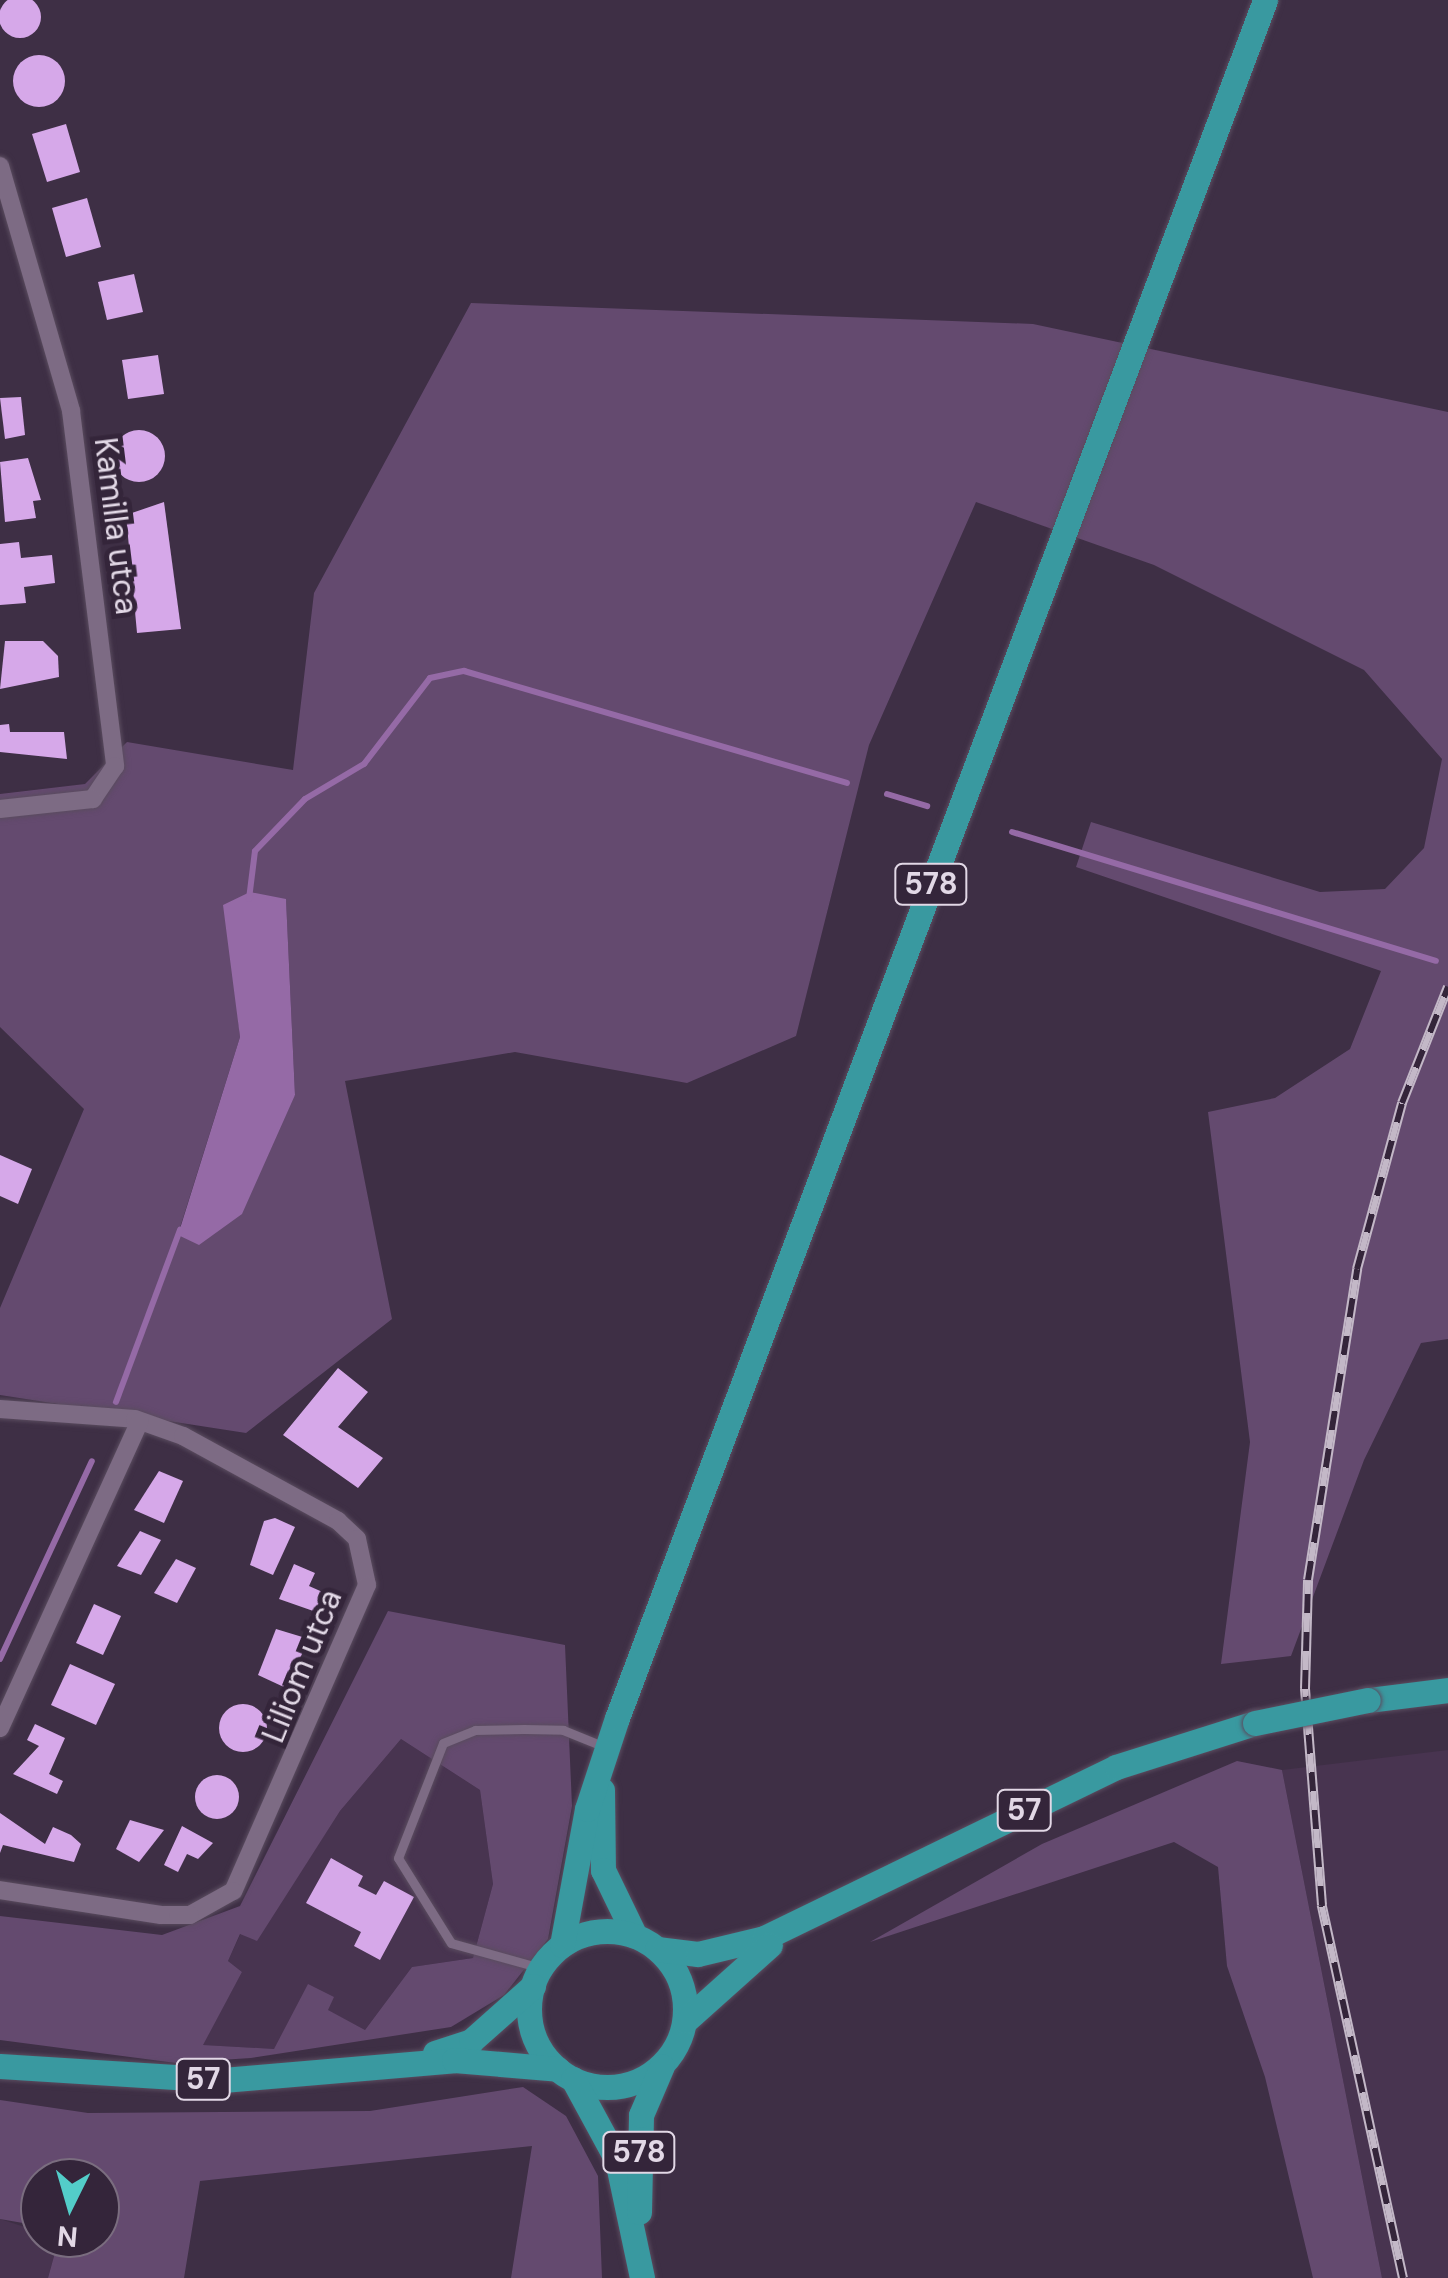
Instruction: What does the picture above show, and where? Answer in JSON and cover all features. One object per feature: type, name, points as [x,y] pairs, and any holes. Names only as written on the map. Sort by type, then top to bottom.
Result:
[{"type":"main road","name":"578","points":[[562,1946],[604,1759],[1265,0]]},
{"type":"main road","name":"57","points":[[406,2062],[471,2041],[537,1977],[562,1946],[597,1931],[635,1936],[658,1949],[712,1952],[804,1922],[1116,1766],[1255,1723],[1368,1700],[1448,1690]]},
{"type":"main road","name":"578","points":[[604,1759],[603,1870],[635,1936]]},
{"type":"main road","name":"57","points":[[0,2066],[223,2080],[406,2062],[566,2074],[616,2086],[664,2062],[685,2021],[712,1988],[804,1922]]},
{"type":"main road","points":[[658,1949],[682,1986],[685,2021]]},
{"type":"main road","points":[[537,1977],[532,2026],[566,2074]]},
{"type":"main road","name":"578","points":[[642,2278],[638,2246],[641,2115],[664,2062]]},
{"type":"main road","name":"578","points":[[566,2074],[603,2122],[638,2246]]},
{"type":"street","name":"Kamilla utca","points":[[0,166],[72,410],[115,766],[106,792],[93,798],[0,810]]},
{"type":"street","name":"Liliom utca","points":[[0,1409],[140,1421],[338,1522],[364,1552],[362,1613],[234,1891],[190,1915],[161,1915],[0,1890]]},
{"type":"street","points":[[0,1728],[140,1421]]},
{"type":"lane","points":[[537,1977],[451,1943],[398,1858],[443,1743],[475,1730],[564,1730],[604,1759]]},
{"type":"shaded area","points":[[471,303],[1033,324],[1448,412],[1448,1339],[1421,1343],[1364,1460],[1291,1656],[1221,1664],[1250,1442],[1208,1112],[1275,1098],[1350,1049],[1381,971],[1076,867],[1091,822],[1320,892],[1385,889],[1424,848],[1442,759],[1364,670],[1154,565],[976,502],[869,745],[796,1036],[687,1083],[515,1052],[345,1081],[392,1319],[246,1433],[0,1395],[0,1308],[84,1109],[0,1027],[0,794],[85,784],[127,742],[293,770],[314,593]],"holes":[[[286,900],[295,1095],[178,1234],[240,1037],[234,976]]]},
{"type":"shaded area","points":[[250,892],[286,899],[295,1095],[242,1214],[199,1245],[178,1235],[240,1037],[223,905]]},
{"type":"shaded area","points":[[388,1611],[565,1645],[572,1806],[548,1939],[504,1995],[451,2027],[251,2058],[176,2063],[0,2040],[0,1916],[162,1935],[240,1906]],"holes":[[[401,1739],[480,1790],[493,1884],[473,1958],[412,1967],[365,2030],[328,2010],[334,1997],[308,1984],[274,2049],[203,2045],[242,1972],[228,1961],[240,1934],[257,1941],[340,1811]]]},
{"type":"shaded area","points":[[401,1739],[480,1790],[493,1884],[473,1958],[412,1967],[365,2030],[327,2010],[274,2049],[202,2045],[242,1972],[228,1961],[241,1933],[256,1940],[340,1811]]},
{"type":"shaded area","points":[[1448,1750],[1448,2278],[1382,2278],[1282,1770]]},
{"type":"shaded area","points":[[1237,1761],[1282,1770],[1382,2278],[1313,2278],[1265,2077],[1227,1966],[1218,1867],[1174,1842],[870,1942],[1042,1844]]},
{"type":"shaded area","points":[[523,2087],[566,2116],[598,2176],[602,2278],[511,2278],[532,2146],[200,2181],[184,2278],[48,2278],[54,2258],[120,2258],[120,2158],[20,2158],[20,2222],[0,2219],[0,2100],[88,2113],[370,2111]]},
{"type":"shaded area","points":[[0,2219],[20,2225],[20,2258],[54,2258],[48,2278],[0,2278]]},
{"type":"building","points":[[20,-4],[35,2],[41,17],[35,32],[20,38],[5,32],[-1,17],[5,2]]},
{"type":"building","points":[[39,55],[57,63],[65,81],[57,99],[39,107],[21,99],[13,81],[21,63]]},
{"type":"building","points":[[66,124],[80,172],[47,182],[32,134]]},
{"type":"building","points":[[87,198],[101,247],[66,257],[52,208]]},
{"type":"building","points":[[134,274],[143,312],[107,320],[98,282]]},
{"type":"building","points":[[158,355],[164,394],[128,399],[122,360]]},
{"type":"building","points":[[21,397],[25,435],[5,439],[0,398]]},
{"type":"building","points":[[139,430],[157,438],[165,456],[157,474],[139,482],[121,474],[113,456],[121,438]]},
{"type":"building","points":[[28,458],[41,500],[33,501],[36,518],[5,522],[0,462]]},
{"type":"building","points":[[164,502],[181,629],[137,633],[126,515]]},
{"type":"building","points":[[19,542],[21,558],[52,555],[55,583],[24,587],[26,603],[0,605],[0,544]]},
{"type":"building","points":[[5,641],[43,641],[58,656],[59,677],[0,689]]},
{"type":"building","points":[[9,724],[10,732],[64,732],[67,759],[0,752],[0,725]]},
{"type":"building","points":[[0,1155],[32,1169],[18,1204],[0,1196]]},
{"type":"building","points":[[338,1368],[368,1392],[338,1427],[383,1458],[358,1488],[283,1435]]},
{"type":"building","points":[[159,1471],[183,1481],[164,1523],[134,1510]]},
{"type":"building","points":[[275,1518],[295,1527],[273,1575],[250,1565],[264,1521]]},
{"type":"building","points":[[140,1531],[161,1540],[141,1575],[117,1566]]},
{"type":"building","points":[[176,1559],[196,1568],[177,1603],[154,1593]]},
{"type":"building","points":[[294,1564],[315,1573],[309,1586],[327,1594],[319,1613],[279,1599]]},
{"type":"building","points":[[94,1604],[121,1616],[103,1655],[76,1643]]},
{"type":"building","points":[[276,1629],[309,1639],[286,1688],[258,1675]]},
{"type":"building","points":[[70,1664],[115,1684],[96,1725],[51,1705]]},
{"type":"building","points":[[243,1704],[260,1711],[267,1728],[260,1745],[243,1752],[226,1745],[219,1728],[226,1711]]},
{"type":"building","points":[[35,1724],[65,1738],[49,1774],[63,1781],[57,1794],[13,1774],[39,1746],[27,1740]]},
{"type":"building","points":[[217,1775],[233,1781],[239,1797],[233,1813],[217,1819],[201,1813],[195,1797],[201,1781]]},
{"type":"building","points":[[0,1813],[45,1844],[53,1827],[71,1835],[81,1844],[74,1862],[3,1845],[0,1853]]},
{"type":"building","points":[[130,1820],[164,1830],[139,1862],[116,1849]]},
{"type":"building","points":[[182,1826],[213,1843],[198,1859],[187,1854],[178,1872],[164,1865]]},
{"type":"building","points":[[331,1858],[363,1876],[358,1886],[376,1895],[384,1881],[414,1897],[380,1960],[354,1946],[361,1932],[306,1903]]},
{"type":"waterway","points":[[249,899],[255,851],[305,799],[364,764],[430,678],[464,671],[847,783]]},
{"type":"waterway","points":[[887,794],[927,806]]},
{"type":"waterway","points":[[1012,832],[1436,961]]},
{"type":"waterway","points":[[116,1402],[180,1230]]},
{"type":"waterway","points":[[0,1659],[92,1461]]},
{"type":"railway","points":[[1403,2278],[1322,1905],[1305,1689],[1308,1580],[1357,1269],[1402,1103],[1448,987]]}]
